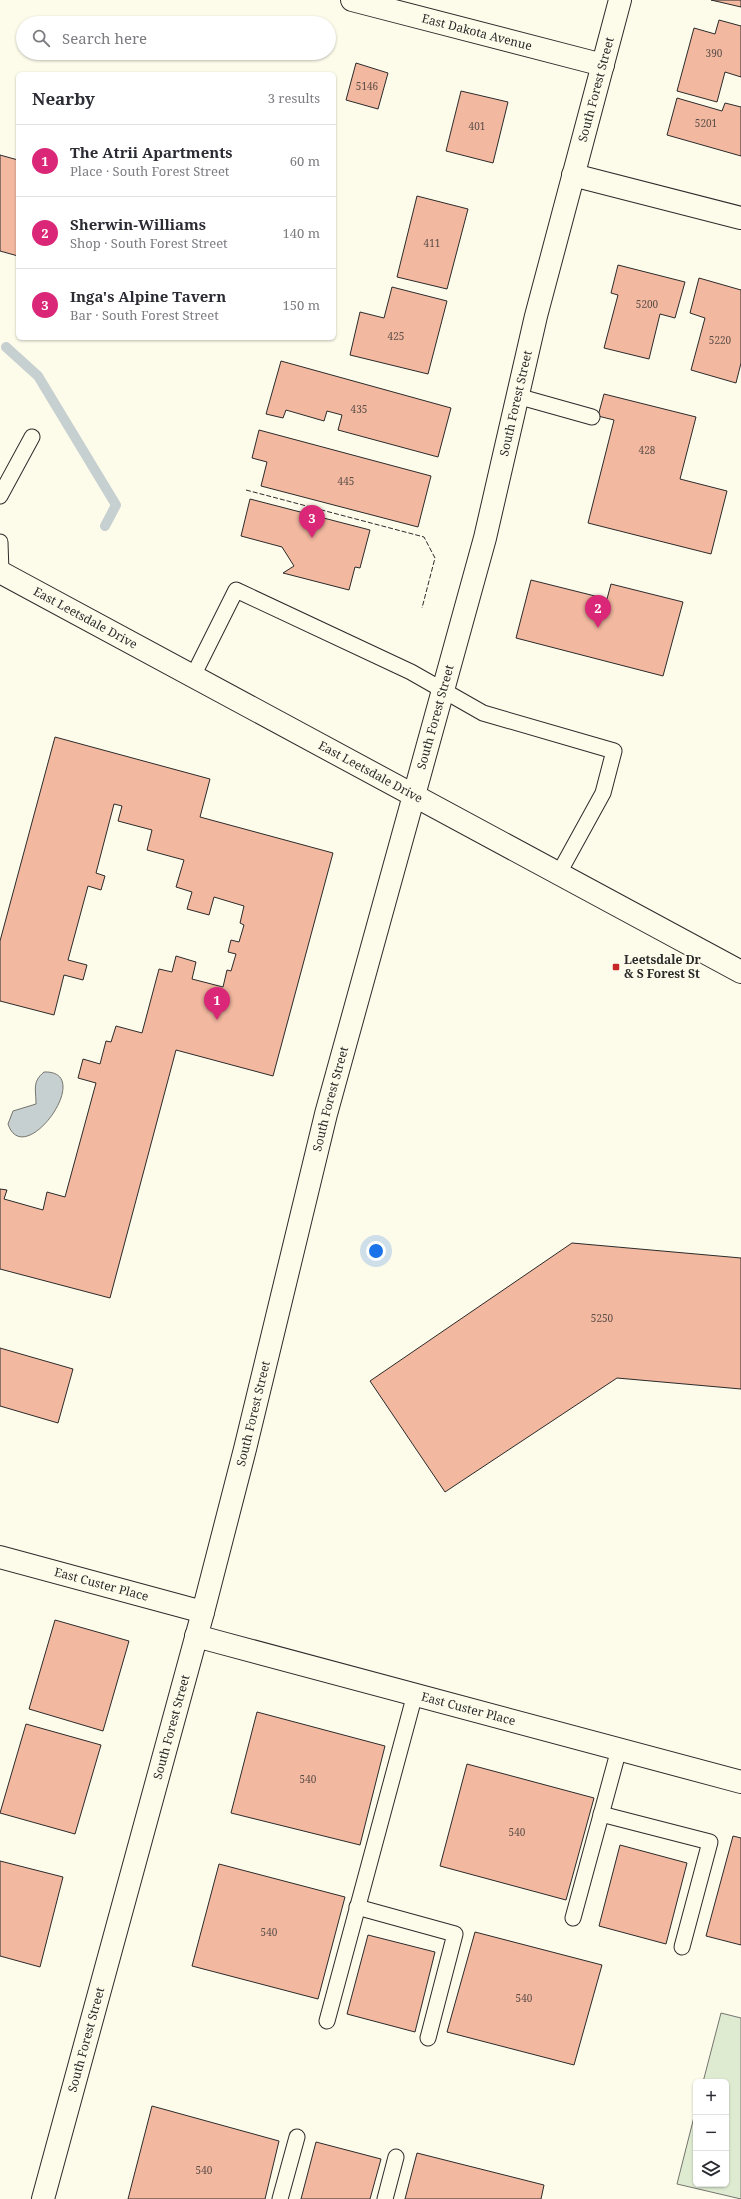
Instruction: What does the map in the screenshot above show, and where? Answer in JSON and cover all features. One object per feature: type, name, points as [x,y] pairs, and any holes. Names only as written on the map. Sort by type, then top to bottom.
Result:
[{"type":"street","name":"South Forest Street","points":[[43,2199],[203,1612],[245,1449],[326,1114],[413,794],[485,538],[517,396],[573,175],[620,0]]},
{"type":"street","name":"East Dakota Avenue","points":[[361,1],[603,66]]},
{"type":"street","points":[[573,175],[741,218]]},
{"type":"street","name":"East Leetsdale Drive","points":[[0,572],[741,972]]},
{"type":"street","name":"East Custer Place","points":[[0,1557],[203,1612]]},
{"type":"street","name":"East Custer Place","points":[[196,1636],[741,1782]]},
{"type":"lane","points":[[517,396],[592,417]]},
{"type":"lane","points":[[0,496],[32,437]]},
{"type":"lane","points":[[0,542],[0,572]]},
{"type":"lane","points":[[193,676],[236,590],[411,672],[483,713],[614,751],[603,793],[559,873]]},
{"type":"lane","points":[[328,2021],[357,1907],[415,1694]]},
{"type":"lane","points":[[573,1918],[618,1749]]},
{"type":"lane","points":[[601,1814],[710,1842],[682,1947]]},
{"type":"lane","points":[[357,1907],[455,1934],[428,2038]]},
{"type":"lane","points":[[280,2199],[297,2137]]},
{"type":"lane","points":[[385,2199],[396,2157]]},
{"type":"green space","points":[[721,2013],[741,2018],[741,2199],[677,2184],[693,2121],[693,2187],[729,2187],[729,2079],[704,2079]]},
{"type":"shaded area","points":[[44,1072],[58,1076],[63,1086],[60,1100],[52,1115],[40,1128],[28,1136],[16,1135],[8,1124],[13,1111],[36,1104],[36,1083]]},
{"type":"building","points":[[711,0],[741,0],[741,7]]},
{"type":"building","points":[[719,20],[741,26],[741,77],[725,72],[717,102],[677,91],[694,28],[715,34]]},
{"type":"building","points":[[356,63],[388,73],[378,109],[346,100]]},
{"type":"building","points":[[461,91],[508,102],[493,163],[446,151]]},
{"type":"building","points":[[677,98],[722,111],[725,103],[741,107],[741,156],[667,135]]},
{"type":"building","points":[[0,155],[16,159],[16,255],[0,251]]},
{"type":"building","points":[[417,196],[468,209],[447,289],[397,277]]},
{"type":"building","points":[[618,265],[685,282],[675,318],[660,314],[649,359],[604,348],[618,295],[611,293]]},
{"type":"building","points":[[699,278],[741,290],[741,363],[736,383],[691,370],[705,318],[690,313]]},
{"type":"building","points":[[392,287],[447,301],[428,374],[350,355],[360,312],[384,318]]},
{"type":"building","points":[[281,361],[451,408],[438,457],[338,430],[342,415],[327,411],[324,421],[286,410],[283,418],[266,414]]},
{"type":"building","points":[[604,394],[696,417],[680,479],[727,491],[711,554],[588,523],[614,420],[598,416]]},
{"type":"building","points":[[259,430],[431,476],[418,527],[261,486],[267,462],[252,458]]},
{"type":"building","points":[[250,499],[370,530],[360,568],[355,567],[349,590],[283,573],[294,566],[282,547],[241,536]]},
{"type":"building","points":[[531,580],[607,599],[611,584],[683,602],[663,676],[516,638]]},
{"type":"building","points":[[55,737],[210,779],[200,817],[333,853],[273,1076],[176,1050],[110,1298],[0,1269],[0,1189],[7,1190],[4,1199],[43,1210],[47,1192],[65,1197],[96,1083],[78,1078],[83,1059],[100,1064],[106,1041],[111,1042],[116,1026],[142,1033],[159,969],[172,972],[176,956],[196,962],[192,979],[223,987],[227,970],[231,971],[236,954],[228,952],[231,940],[239,942],[244,925],[240,923],[244,906],[214,897],[209,915],[187,909],[192,892],[176,887],[184,860],[147,850],[152,830],[118,821],[122,806],[114,804],[96,873],[105,876],[101,890],[88,886],[68,960],[87,965],[83,980],[64,975],[54,1015],[0,1001],[0,941]]},
{"type":"building","points":[[572,1243],[741,1258],[741,1389],[617,1378],[445,1492],[370,1381]]},
{"type":"building","points":[[0,1348],[73,1369],[58,1423],[0,1406]]},
{"type":"building","points":[[55,1620],[129,1641],[103,1731],[29,1709]]},
{"type":"building","points":[[257,1712],[385,1746],[360,1845],[231,1813]]},
{"type":"building","points":[[26,1724],[101,1745],[75,1834],[0,1813]]},
{"type":"building","points":[[467,1764],[594,1798],[566,1900],[440,1866]]},
{"type":"building","points":[[733,1836],[741,1838],[741,1945],[706,1936]]},
{"type":"building","points":[[620,1845],[687,1863],[666,1944],[599,1926]]},
{"type":"building","points":[[0,1861],[63,1877],[40,1967],[0,1956]]},
{"type":"building","points":[[219,1864],[345,1897],[318,1999],[192,1966]]},
{"type":"building","points":[[475,1932],[602,1965],[574,2065],[447,2032]]},
{"type":"building","points":[[368,1935],[435,1952],[415,2032],[347,2014]]},
{"type":"building","points":[[152,2106],[279,2141],[265,2199],[128,2199]]},
{"type":"building","points":[[316,2142],[381,2159],[370,2199],[301,2199]]},
{"type":"building","points":[[417,2153],[544,2185],[541,2199],[405,2199]]},
{"type":"waterway","points":[[6,347],[38,376],[116,505],[105,526]]},
{"type":"fence","points":[[246,490],[424,537],[435,558],[422,608]]},
{"type":"place","name":"Inga's Alpine Tavern","points":[[312,538]]},
{"type":"place","name":"Sherwin-Williams","points":[[598,628]]},
{"type":"place","name":"Leetsdale Dr & S Forest St","points":[[616,967]]},
{"type":"place","name":"The Atrii Apartments","points":[[217,1020]]}]
